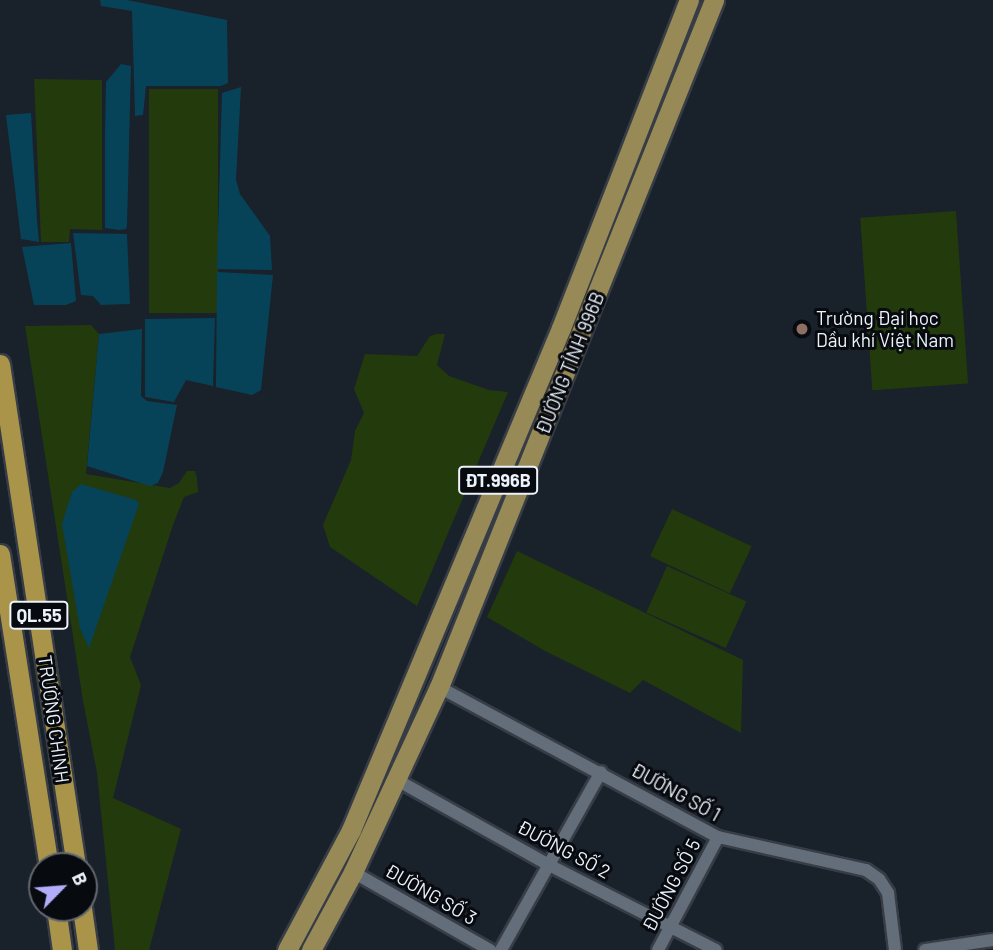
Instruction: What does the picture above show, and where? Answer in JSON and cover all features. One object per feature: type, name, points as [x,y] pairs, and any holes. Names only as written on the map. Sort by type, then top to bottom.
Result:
[{"type":"highway","name":"TRƯỜNG CHINH","points":[[0,364],[74,852]]},
{"type":"highway","name":"TRƯỜNG CHINH","points":[[0,554],[47,852]]},
{"type":"highway","points":[[58,922],[62,950]]},
{"type":"highway","points":[[84,922],[88,950]]},
{"type":"main road","name":"ĐƯỜNG TỈNH 996B","points":[[287,950],[351,830],[561,328],[689,0]]},
{"type":"main road","name":"ĐƯỜNG TỈNH 996B","points":[[311,950],[353,872],[439,687],[714,0]]},
{"type":"main road","points":[[561,328],[580,339]]},
{"type":"street","name":"ĐƯỜNG SỐ 1","points":[[439,687],[718,837],[866,870],[879,878],[888,893],[895,950]]},
{"type":"street","points":[[500,950],[601,772]]},
{"type":"street","name":"ĐƯỜNG SỐ 2","points":[[397,780],[550,865],[670,924],[716,950]]},
{"type":"street","name":"ĐƯỜNG SỐ 5","points":[[657,950],[718,837]]},
{"type":"street","name":"ĐƯỜNG SỐ 3","points":[[353,872],[490,950]]},
{"type":"street","points":[[925,950],[993,940]]},
{"type":"green space","points":[[34,79],[102,80],[102,230],[70,229],[69,242],[41,242]]},
{"type":"green space","points":[[149,89],[218,89],[218,313],[149,313]]},
{"type":"green space","points":[[956,211],[968,384],[872,390],[860,218]]},
{"type":"green space","points":[[91,325],[99,334],[86,474],[170,488],[179,483],[187,471],[195,471],[197,478],[198,492],[184,497],[173,525],[130,657],[141,685],[113,798],[181,829],[149,950],[115,950],[97,773],[83,701],[25,326]]},
{"type":"green space","points":[[445,334],[437,365],[449,376],[489,390],[508,392],[417,606],[330,547],[323,525],[351,460],[355,431],[364,413],[354,389],[365,354],[417,356],[430,336]]},
{"type":"green space","points":[[672,509],[752,546],[730,593],[650,556]]},
{"type":"green space","points":[[517,551],[743,660],[741,733],[643,680],[630,693],[545,651],[487,617]]},
{"type":"green space","points":[[667,566],[746,601],[726,648],[646,613]]},
{"type":"water","points":[[100,0],[127,0],[227,20],[228,83],[221,86],[146,86],[143,115],[135,116],[132,11],[101,6]]},
{"type":"water","points":[[121,64],[131,66],[127,226],[126,229],[119,230],[105,228],[105,135],[106,82]]},
{"type":"water","points":[[241,87],[236,180],[240,194],[270,236],[272,270],[217,269],[222,93]]},
{"type":"water","points":[[31,113],[39,242],[21,239],[6,115]]},
{"type":"water","points":[[73,233],[127,234],[130,304],[101,305],[93,296],[81,295]]},
{"type":"water","points":[[71,243],[76,301],[66,305],[34,305],[22,247]]},
{"type":"water","points":[[217,272],[273,275],[261,390],[252,395],[216,387]]},
{"type":"water","points":[[215,318],[213,386],[186,380],[174,402],[145,397],[145,319]]},
{"type":"water","points":[[142,329],[141,396],[147,401],[177,405],[163,472],[158,483],[150,486],[87,466],[99,334]]},
{"type":"water","points":[[81,484],[136,500],[139,504],[89,648],[80,629],[62,524],[72,492]]},
{"type":"place","name":"Trường Đại học Dầu khí Việt Nam","points":[[802,329]]}]
